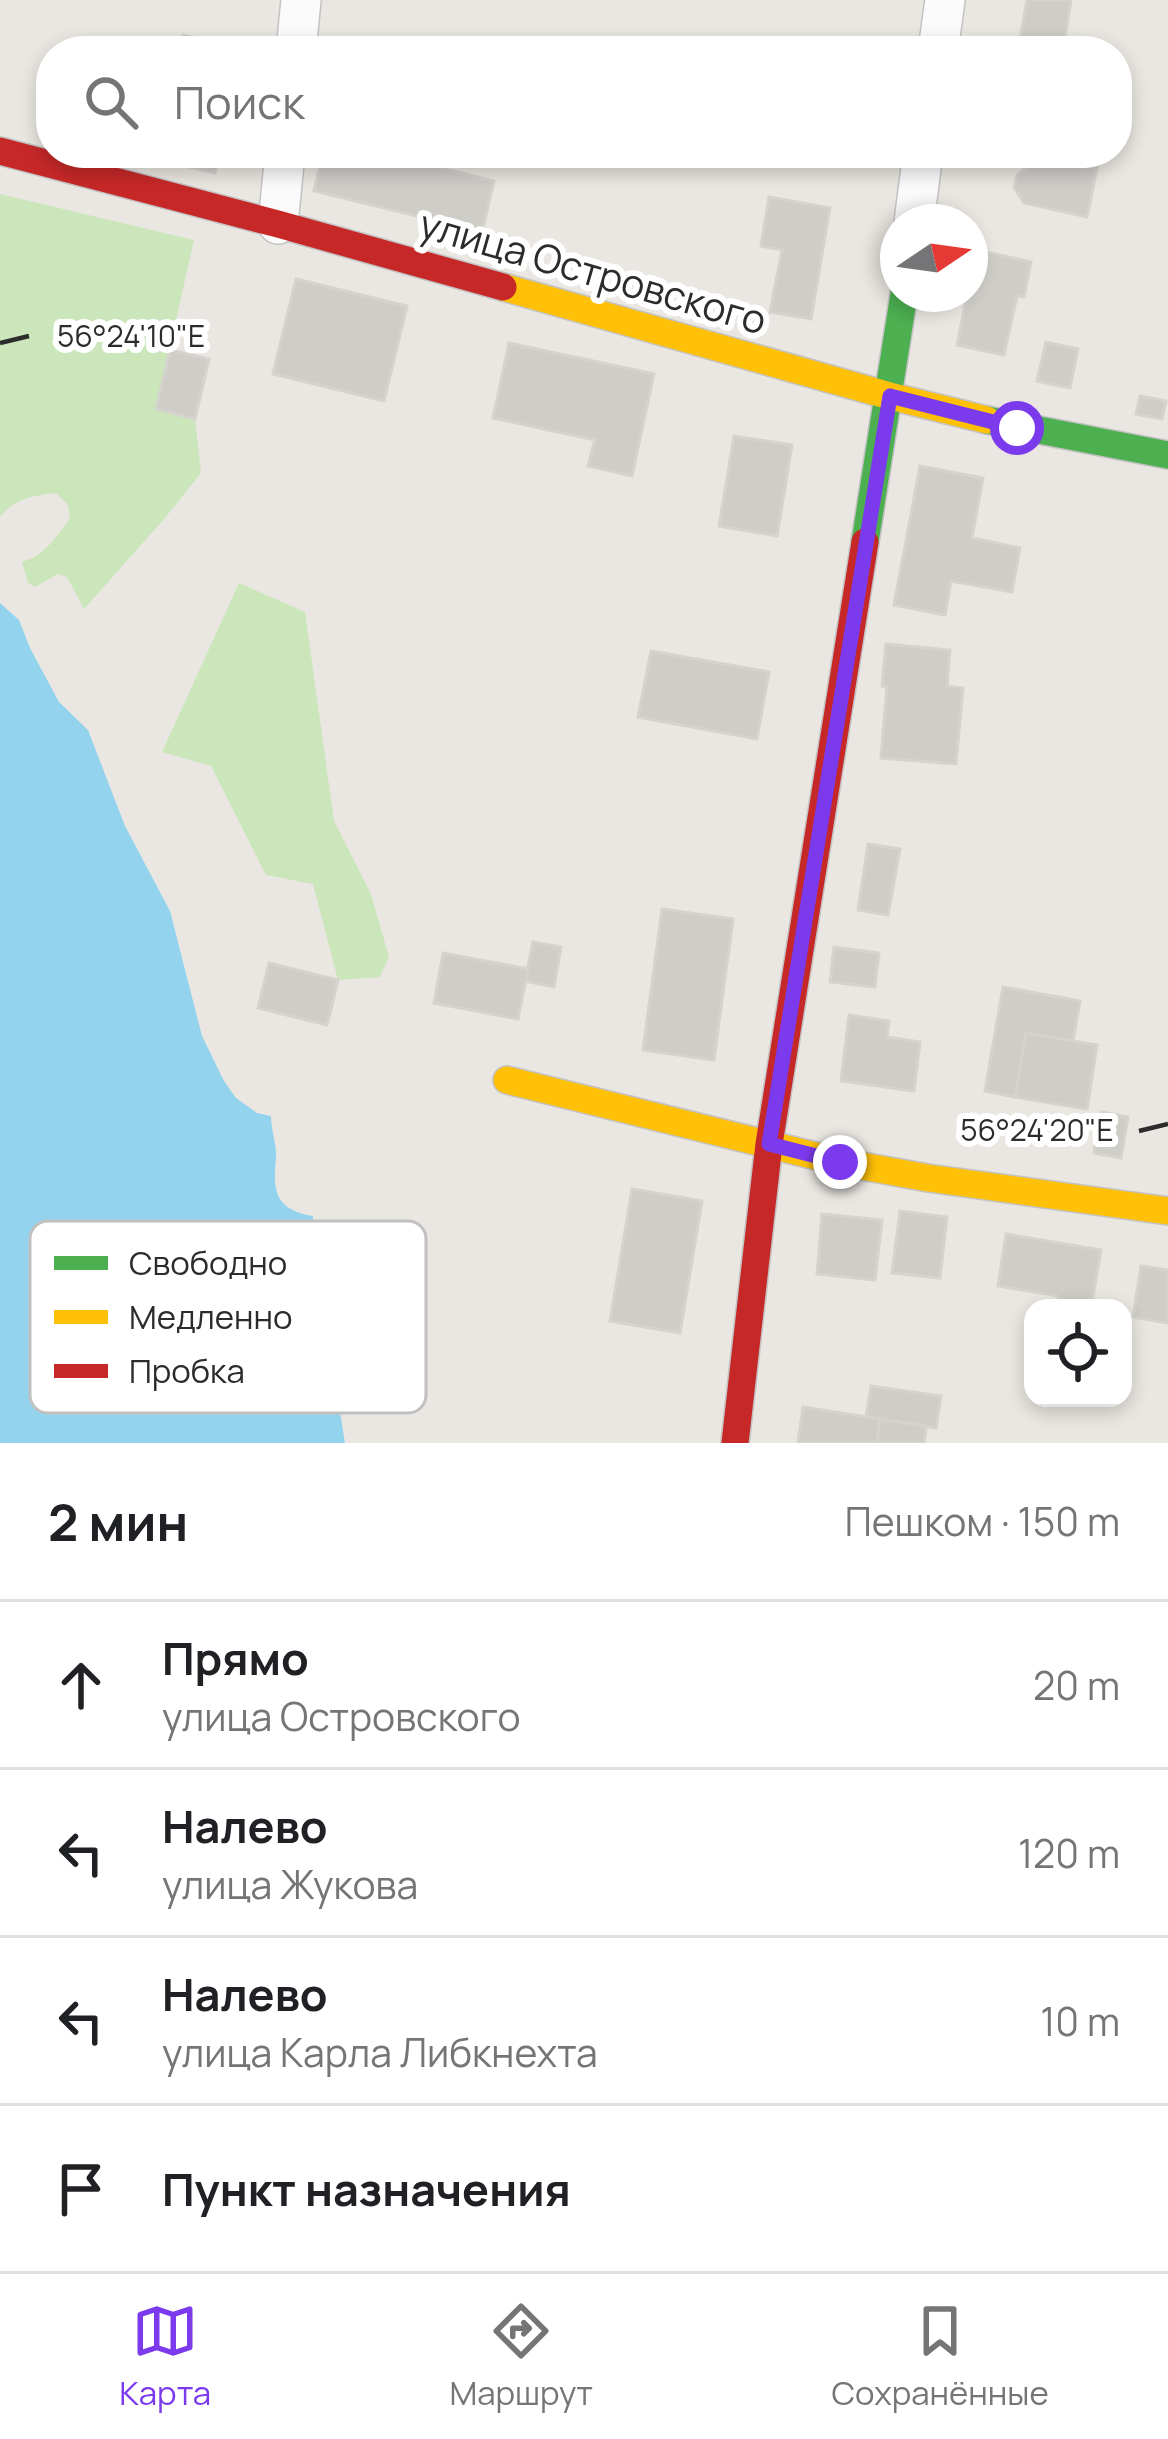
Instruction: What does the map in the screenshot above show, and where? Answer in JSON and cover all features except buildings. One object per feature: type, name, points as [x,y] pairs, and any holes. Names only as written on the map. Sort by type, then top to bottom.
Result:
[{"type":"street","points":[[297,36],[301,0]]},
{"type":"street","points":[[940,36],[945,0]]},
{"type":"street","name":"улица Островского","points":[[0,151],[36,160]]},
{"type":"street","name":"улица Островского","points":[[65,168],[890,396],[1017,428],[1168,455]]},
{"type":"street","points":[[278,224],[284,168]]},
{"type":"street","points":[[916,204],[921,168]]},
{"type":"street","points":[[735,1443],[769,1144],[902,312]]},
{"type":"street","points":[[507,1080],[840,1162],[1168,1211]]},
{"type":"green space","points":[[0,194],[194,240],[156,409],[195,419],[201,473],[84,609],[67,577],[58,574],[35,587],[28,583],[22,562],[55,539],[70,519],[68,505],[56,493],[40,495],[18,502],[0,517]]},
{"type":"green space","points":[[239,583],[305,612],[334,821],[371,894],[389,957],[380,977],[338,980],[313,884],[266,875],[211,766],[162,752]]},
{"type":"water","points":[[0,603],[19,620],[59,702],[88,730],[125,826],[170,911],[202,1036],[224,1081],[236,1098],[257,1113],[271,1116],[279,1197],[290,1209],[313,1216],[313,1221],[30,1221],[30,1413],[340,1413],[345,1443],[0,1443]]},
{"type":"traffic: fast","points":[[865,542],[901,312]]},
{"type":"traffic: fast","points":[[987,420],[1168,455]]},
{"type":"traffic: slow","points":[[503,287],[987,420]]},
{"type":"traffic: slow","points":[[507,1080],[840,1162],[1168,1211]]},
{"type":"traffic: jam","points":[[0,151],[36,160]]},
{"type":"traffic: jam","points":[[65,168],[503,287]]},
{"type":"traffic: jam","points":[[735,1443],[769,1144],[865,542]]},
{"type":"route","points":[[840,1162],[769,1144],[890,396],[1017,428]]}]
